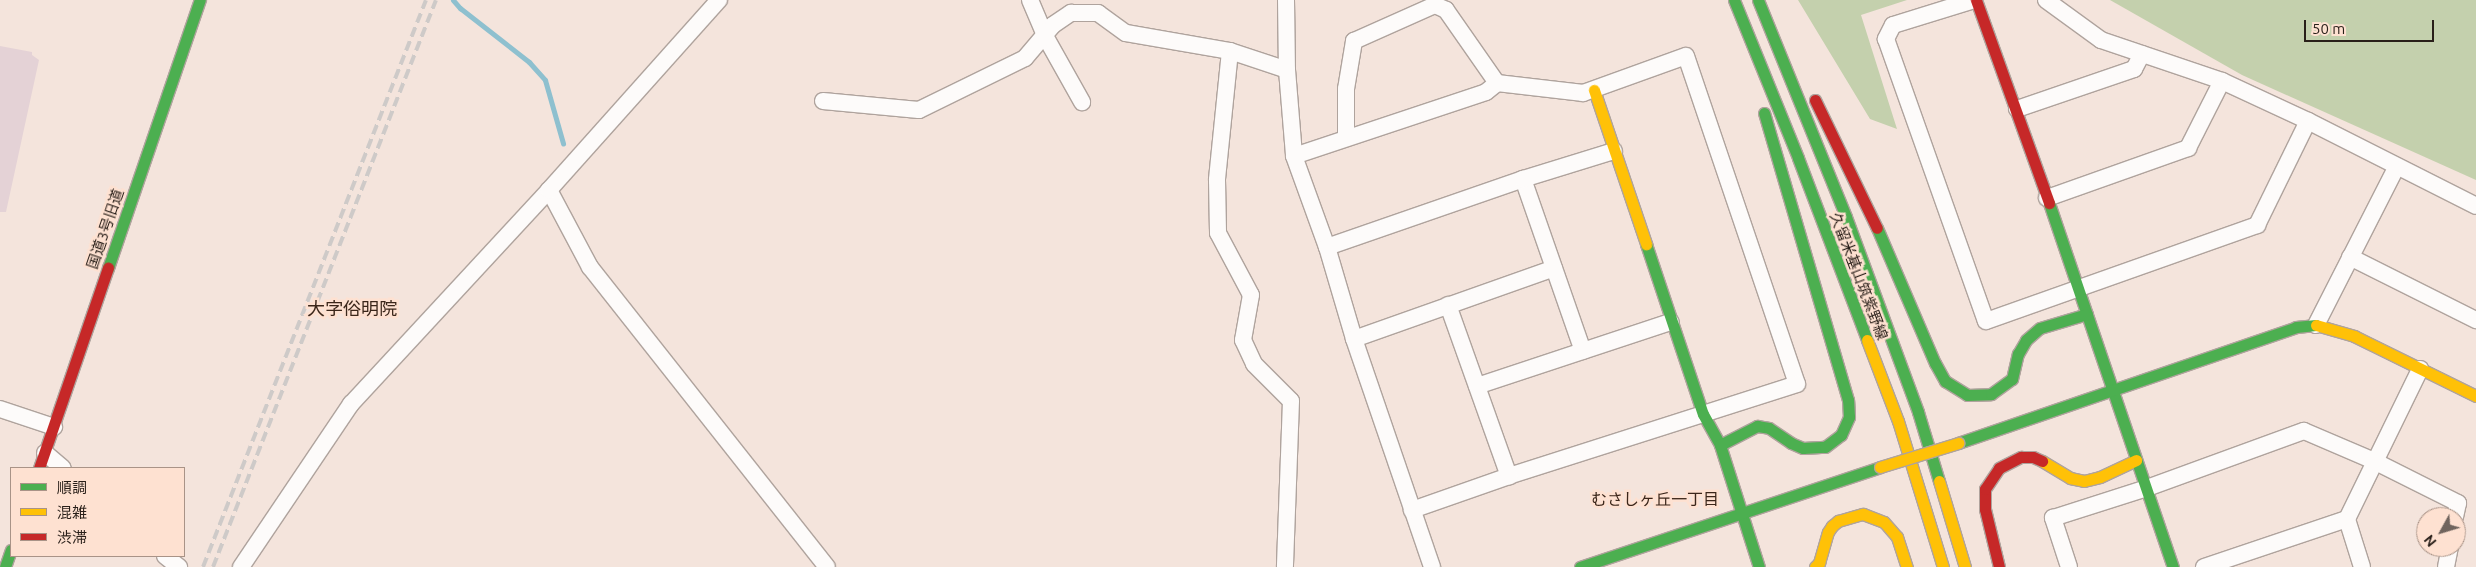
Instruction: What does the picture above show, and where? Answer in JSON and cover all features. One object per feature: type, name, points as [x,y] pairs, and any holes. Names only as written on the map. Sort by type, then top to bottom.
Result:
[{"type":"main road","name":"国道3号旧道","points":[[39,467],[200,0]]},
{"type":"main road","name":"久留米基山筑紫野線","points":[[1734,0],[1798,158],[1898,421],[1943,567]]},
{"type":"main road","name":"久留米基山筑紫野線","points":[[1758,0],[1846,217],[1918,412],[1965,567]]},
{"type":"main road","points":[[1975,0],[2017,109],[2173,567]]},
{"type":"main road","points":[[1768,23],[1801,72]]},
{"type":"main road","points":[[1720,445],[1757,426],[1769,428],[1791,443],[1803,448],[1825,447],[1842,435],[1849,417],[1848,400],[1760,101],[1744,25]]},
{"type":"main road","points":[[1810,89],[1865,200],[1935,363],[1945,381],[1953,388],[1967,394],[1991,394],[2012,379],[2018,354],[2026,340],[2040,328],[2087,314]]},
{"type":"main road","points":[[1594,90],[1671,322],[1703,414],[1720,445],[1759,567]]},
{"type":"main road","points":[[1580,567],[1742,512],[1958,443],[2296,328],[2316,325],[2354,336],[2476,396]]},
{"type":"main road","points":[[1999,567],[1984,509],[1985,489],[1990,477],[1999,468],[2021,456],[2033,457],[2052,465],[2070,478],[2084,481],[2100,477],[2136,460]]},
{"type":"main road","points":[[1815,567],[1819,563],[1824,541],[1832,526],[1838,521],[1863,514],[1884,522],[1897,537],[1907,567]]},
{"type":"main road","points":[[5,567],[10,553]]},
{"type":"street","points":[[241,567],[351,404],[549,190],[719,0]]},
{"type":"street","points":[[1030,0],[1044,36],[1082,102]]},
{"type":"street","points":[[1286,0],[1287,70],[1294,156],[1327,247],[1354,339],[1432,567]]},
{"type":"street","points":[[1975,0],[1893,25],[1886,39],[1986,321],[2257,225],[2308,121]]},
{"type":"street","points":[[2046,0],[2101,40],[2222,81],[2308,121],[2476,206]]},
{"type":"street","points":[[1346,138],[1346,89],[1354,40],[1435,5],[1446,10],[1496,83]]},
{"type":"street","points":[[823,101],[919,110],[1025,58],[1053,26],[1071,13],[1098,13],[1126,33],[1230,51],[1287,70]]},
{"type":"street","points":[[1230,51],[1217,180],[1218,233],[1251,296],[1242,340],[1254,364],[1291,401],[1285,567]]},
{"type":"street","points":[[2017,109],[2134,69],[2142,54]]},
{"type":"street","points":[[1294,156],[1486,92],[1496,83],[1583,93],[1686,56],[1797,384],[1509,476],[1412,510]]},
{"type":"street","points":[[2046,198],[2188,148],[2222,81]]},
{"type":"street","points":[[1327,247],[1614,151]]},
{"type":"street","points":[[2316,325],[2397,166]]},
{"type":"street","points":[[1523,180],[1583,351]]},
{"type":"street","points":[[549,190],[590,267],[826,567]]},
{"type":"street","points":[[2350,258],[2476,320]]},
{"type":"street","points":[[1354,339],[1554,268]]},
{"type":"street","points":[[1448,305],[1509,476]]},
{"type":"street","points":[[1478,386],[1671,322]]},
{"type":"street","points":[[2362,567],[2347,519],[2420,369]]},
{"type":"street","points":[[0,409],[54,427]]},
{"type":"street","points":[[2069,567],[2053,518],[2147,488],[2304,431],[2374,461],[2458,502],[2457,507]]},
{"type":"street","points":[[45,453],[61,467]]},
{"type":"street","points":[[2204,567],[2347,519]]},
{"type":"street","points":[[166,557],[179,567]]},
{"type":"green space","points":[[1798,0],[1907,0],[1861,15],[1897,129],[1870,119]]},
{"type":"green space","points":[[2110,0],[2476,0],[2476,180],[2242,75]]},
{"type":"building","points":[[0,46],[32,52],[32,55],[39,60],[6,212],[0,212]]},
{"type":"waterway","points":[[453,0],[460,8],[529,62],[545,80],[563,143]]},
{"type":"railway","points":[[203,567],[426,0]]},
{"type":"railway","points":[[213,567],[436,0]]},
{"type":"traffic: fast","points":[[108,268],[200,0]]},
{"type":"traffic: fast","points":[[1734,0],[1798,158],[1867,340]]},
{"type":"traffic: fast","points":[[1758,0],[1846,217],[1918,412],[1939,481]]},
{"type":"traffic: fast","points":[[1720,445],[1757,426],[1769,428],[1791,443],[1803,448],[1825,447],[1841,435],[1849,417],[1848,400],[1764,113]]},
{"type":"traffic: fast","points":[[2049,203],[2173,567]]},
{"type":"traffic: fast","points":[[1877,228],[1935,363],[1945,381],[1967,395],[1991,394],[2012,379],[2018,354],[2026,340],[2040,328],[2087,314]]},
{"type":"traffic: fast","points":[[1646,244],[1703,414],[1720,445],[1759,567]]},
{"type":"traffic: fast","points":[[1958,443],[2296,327],[2316,325]]},
{"type":"traffic: fast","points":[[1580,567],[1880,467]]},
{"type":"traffic: fast","points":[[5,567],[10,553]]},
{"type":"traffic: slow","points":[[1594,90],[1646,244]]},
{"type":"traffic: slow","points":[[2316,325],[2354,336],[2476,396]]},
{"type":"traffic: slow","points":[[1867,340],[1898,421],[1943,567]]},
{"type":"traffic: slow","points":[[1880,467],[1958,443]]},
{"type":"traffic: slow","points":[[2042,461],[2070,478],[2084,481],[2100,477],[2136,460]]},
{"type":"traffic: slow","points":[[1939,481],[1965,567]]},
{"type":"traffic: slow","points":[[1815,567],[1819,563],[1828,532],[1832,526],[1838,521],[1863,514],[1884,522],[1897,537],[1907,567]]},
{"type":"traffic: jam","points":[[1976,0],[2049,203]]},
{"type":"traffic: jam","points":[[1815,100],[1877,228]]},
{"type":"traffic: jam","points":[[39,467],[108,268]]},
{"type":"traffic: jam","points":[[1999,567],[1985,509],[1985,489],[1999,468],[2021,457],[2033,457],[2042,461]]},
{"type":"district","name":"大字俗明院","points":[[352,308]]},
{"type":"district","name":"むさしヶ丘一丁目","points":[[1655,499]]}]
